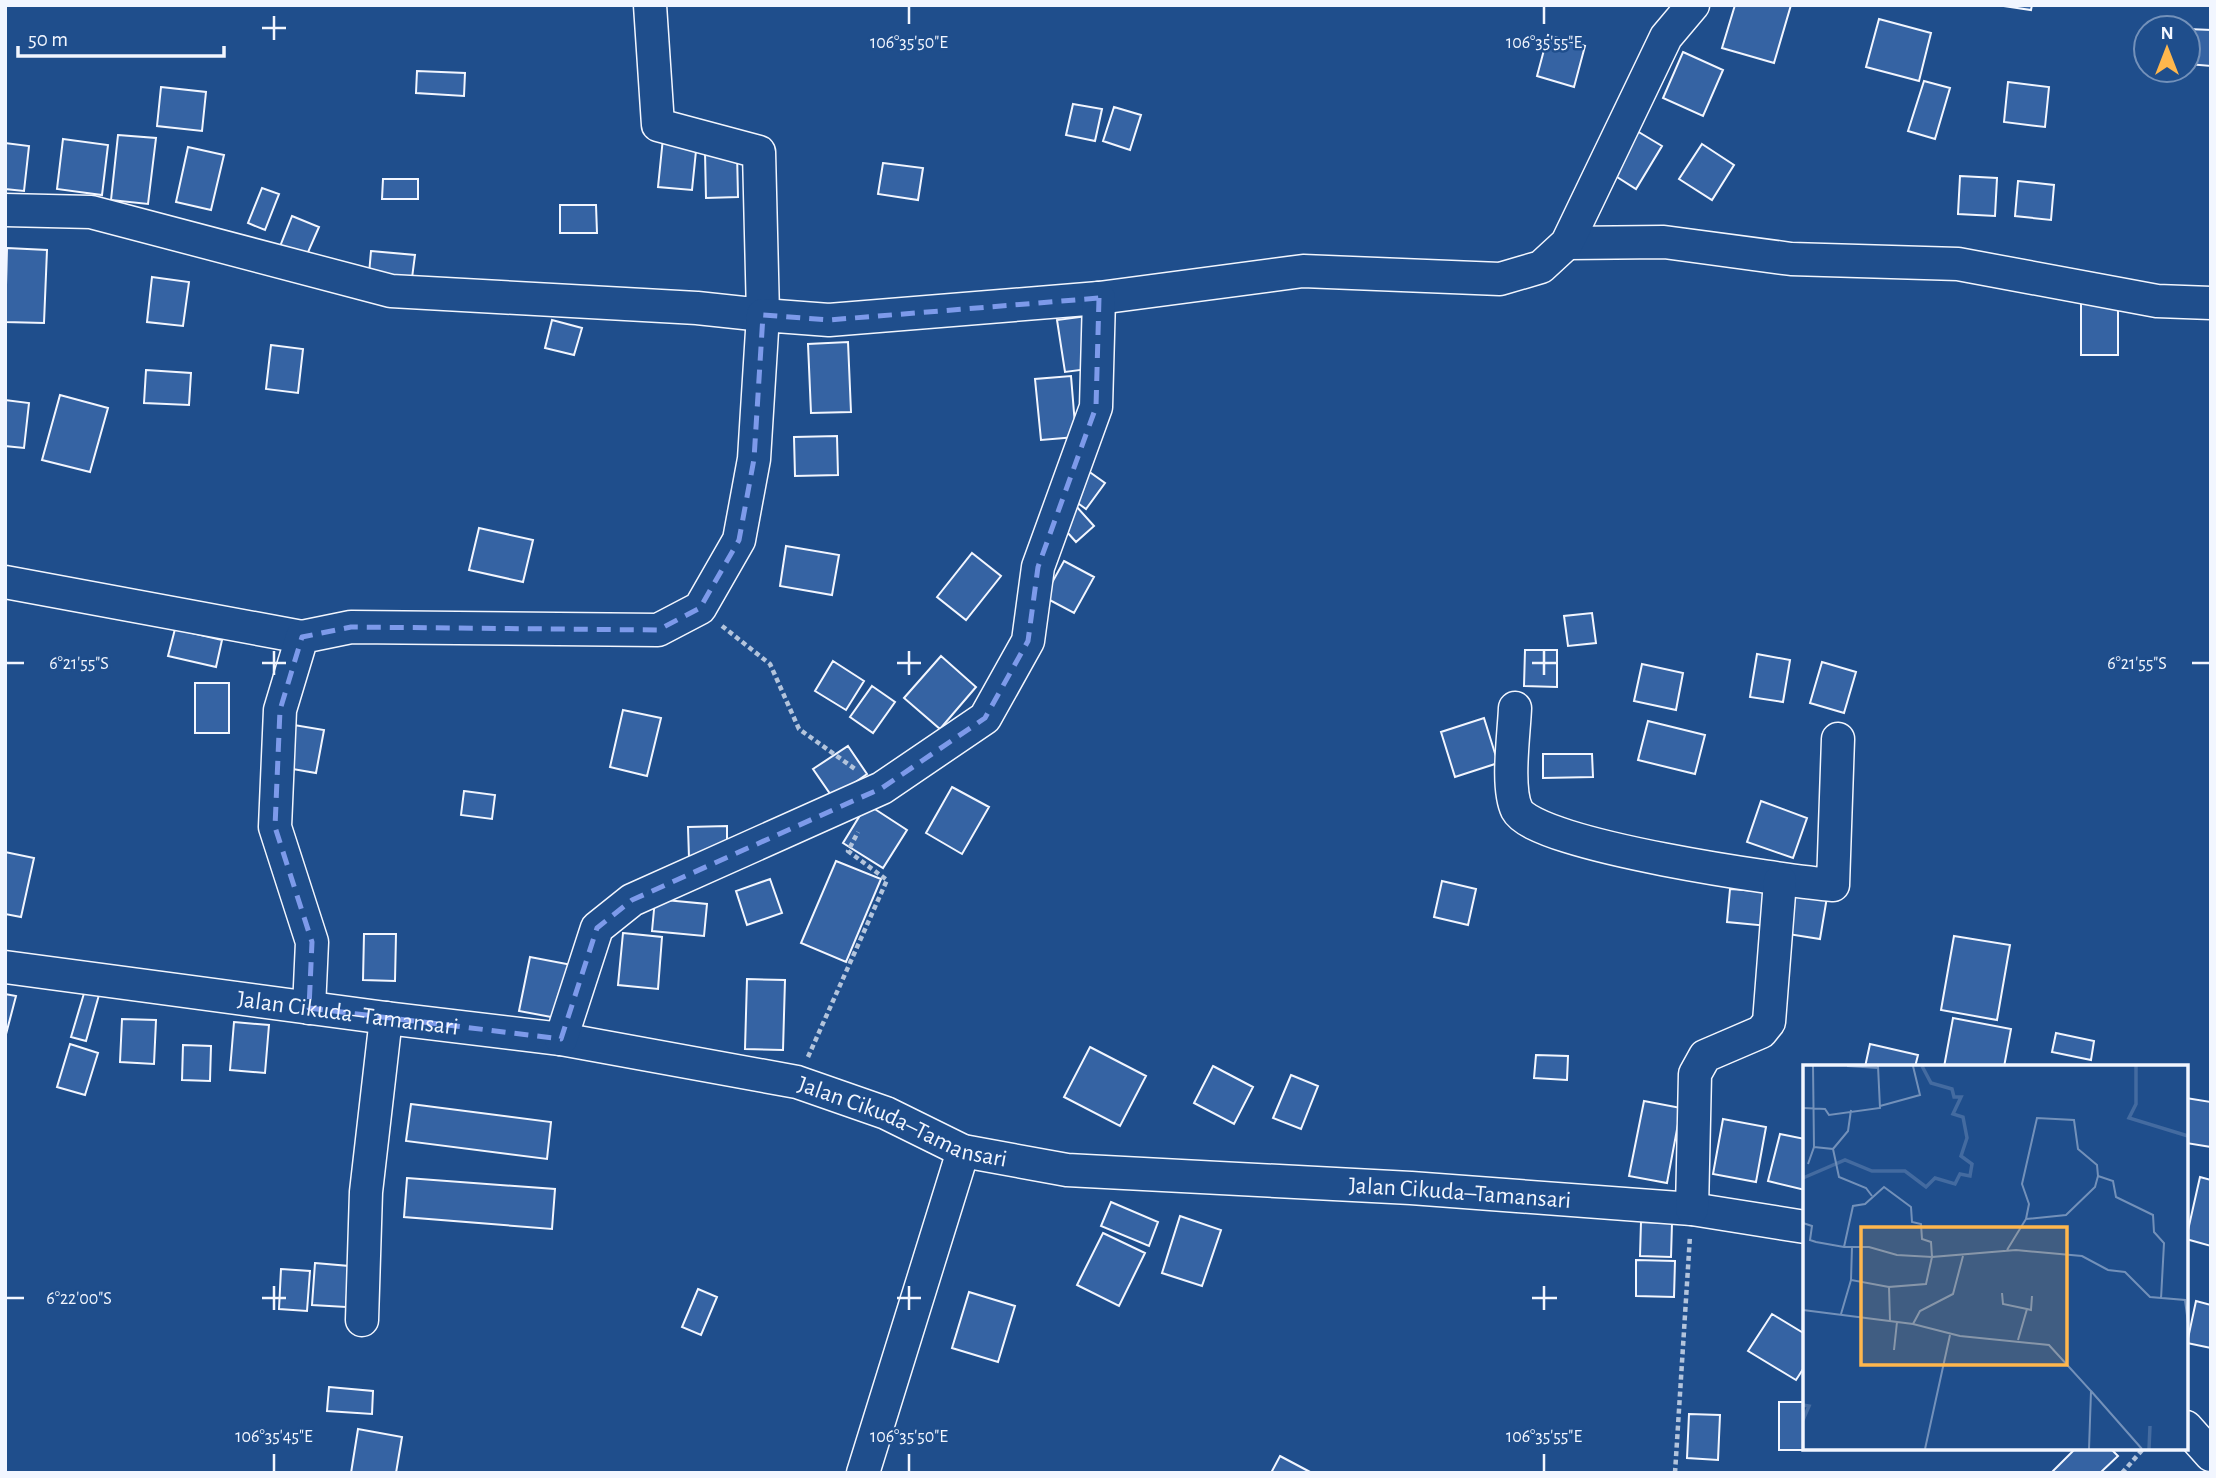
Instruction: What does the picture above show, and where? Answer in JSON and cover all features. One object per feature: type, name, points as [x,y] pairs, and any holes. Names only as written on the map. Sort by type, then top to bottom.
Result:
[{"type":"street","points":[[5,582],[302,637],[351,628],[658,630],[699,608],[739,540],[754,459],[763,315],[759,152],[658,125],[650,5]]},
{"type":"street","points":[[5,210],[91,212],[391,291],[697,308],[830,320],[1099,298],[1303,271],[1500,279],[1541,267],[1567,243],[1666,37],[1693,5]]},
{"type":"street","points":[[1567,243],[1664,242],[1791,259],[1958,264],[2157,301],[2211,303]]},
{"type":"street","points":[[561,1038],[597,928],[632,900],[882,788],[985,718],[1027,641],[1038,567],[1096,407],[1099,298]]},
{"type":"street","points":[[302,637],[280,710],[275,827],[312,942],[309,1008]]},
{"type":"street","points":[[1515,708],[1512,782],[1516,808],[1523,818],[1544,830],[1608,847],[1780,881],[1833,885],[1838,739]]},
{"type":"street","points":[[1692,1209],[1695,1074],[1705,1056],[1761,1032],[1769,1022],[1780,881]]},
{"type":"street","name":"Jalan Cikuda–Tamansari","points":[[5,967],[386,1018],[561,1038],[796,1082],[886,1113],[962,1150],[1067,1170],[1411,1188],[1692,1209],[1803,1227]]},
{"type":"street","points":[[362,1320],[366,1192],[386,1018]]},
{"type":"street","points":[[863,1473],[962,1150]]},
{"type":"street","points":[[2188,1429],[2211,1455]]},
{"type":"path","points":[[1675,1473],[1692,1209]]},
{"type":"path","points":[[2122,1473],[2142,1450]]},
{"type":"highlighted area","points":[[1099,298],[1096,407],[1038,567],[1028,641],[985,718],[882,788],[632,900],[597,928],[561,1039],[309,1008],[312,942],[275,827],[280,710],[302,637],[351,627],[658,630],[700,608],[739,540],[754,459],[763,315],[829,320]]},
{"type":"building","points":[[1735,5],[1791,5],[1774,63],[1722,48]]},
{"type":"building","points":[[1997,5],[2032,5],[2031,10]]},
{"type":"building","points":[[1879,19],[1931,33],[1919,81],[1866,67]]},
{"type":"building","points":[[2202,30],[2211,30],[2211,66],[2202,65]]},
{"type":"building","points":[[1548,35],[1585,46],[1574,87],[1537,76]]},
{"type":"building","points":[[1683,52],[1723,70],[1703,116],[1663,98]]},
{"type":"building","points":[[417,71],[465,73],[464,96],[416,93]]},
{"type":"building","points":[[1924,81],[1950,88],[1935,139],[1908,131]]},
{"type":"building","points":[[2008,82],[2049,87],[2045,127],[2004,122]]},
{"type":"building","points":[[161,87],[206,92],[202,131],[157,126]]},
{"type":"building","points":[[1073,104],[1102,109],[1095,141],[1066,135]]},
{"type":"building","points":[[1114,107],[1141,115],[1130,150],[1103,141]]},
{"type":"building","points":[[1632,128],[1662,146],[1636,189],[1606,170]]},
{"type":"building","points":[[118,135],[156,138],[148,204],[111,200]]},
{"type":"building","points":[[663,138],[697,141],[692,190],[658,187]]},
{"type":"building","points":[[63,139],[108,145],[102,195],[57,189]]},
{"type":"building","points":[[5,143],[29,146],[24,191],[5,189]]},
{"type":"building","points":[[1702,144],[1734,165],[1712,200],[1679,179]]},
{"type":"building","points":[[188,147],[224,155],[211,210],[176,202]]},
{"type":"building","points":[[705,152],[737,152],[738,197],[706,198]]},
{"type":"building","points":[[883,163],[923,168],[918,200],[878,194]]},
{"type":"building","points":[[1960,176],[1997,178],[1995,216],[1958,214]]},
{"type":"building","points":[[383,179],[418,179],[418,199],[382,199]]},
{"type":"building","points":[[2018,181],[2054,185],[2051,220],[2015,216]]},
{"type":"building","points":[[262,188],[279,194],[265,230],[248,223]]},
{"type":"building","points":[[560,205],[596,205],[597,233],[560,233]]},
{"type":"building","points":[[292,216],[319,227],[305,259],[279,249]]},
{"type":"building","points":[[7,248],[47,250],[44,323],[5,322]]},
{"type":"building","points":[[371,251],[415,255],[412,278],[369,274]]},
{"type":"building","points":[[152,277],[189,282],[183,326],[147,322]]},
{"type":"building","points":[[2081,299],[2118,299],[2118,355],[2081,355]]},
{"type":"building","points":[[1087,316],[1096,368],[1065,372],[1057,320]]},
{"type":"building","points":[[552,320],[582,328],[574,355],[545,348]]},
{"type":"building","points":[[848,342],[851,412],[811,413],[808,344]]},
{"type":"building","points":[[271,345],[303,349],[298,393],[266,389]]},
{"type":"building","points":[[146,370],[191,373],[189,405],[144,403]]},
{"type":"building","points":[[1071,376],[1076,437],[1041,440],[1035,379]]},
{"type":"building","points":[[60,395],[108,408],[90,472],[42,460]]},
{"type":"building","points":[[5,400],[29,403],[24,448],[5,446]]},
{"type":"building","points":[[837,436],[838,475],[795,476],[794,437]]},
{"type":"building","points":[[1084,468],[1105,483],[1086,509],[1065,494]]},
{"type":"building","points":[[1076,506],[1094,526],[1076,542],[1058,522]]},
{"type":"building","points":[[479,528],[533,540],[523,582],[469,570]]},
{"type":"building","points":[[786,546],[839,555],[832,595],[780,586]]},
{"type":"building","points":[[972,553],[1001,576],[966,620],[937,597]]},
{"type":"building","points":[[1064,561],[1094,577],[1074,613],[1044,597]]},
{"type":"building","points":[[1592,613],[1596,643],[1568,646],[1564,616]]},
{"type":"building","points":[[175,629],[222,640],[216,667],[168,656]]},
{"type":"building","points":[[1525,650],[1557,650],[1557,687],[1524,686]]},
{"type":"building","points":[[1757,654],[1790,660],[1783,702],[1750,697]]},
{"type":"building","points":[[941,656],[976,687],[940,729],[904,698]]},
{"type":"building","points":[[833,661],[864,681],[846,710],[815,691]]},
{"type":"building","points":[[1822,662],[1856,672],[1844,713],[1810,703]]},
{"type":"building","points":[[1642,664],[1683,673],[1676,710],[1634,701]]},
{"type":"building","points":[[195,683],[229,683],[229,733],[195,733]]},
{"type":"building","points":[[872,686],[895,702],[873,733],[850,717]]},
{"type":"building","points":[[623,710],[661,718],[647,776],[610,767]]},
{"type":"building","points":[[1484,718],[1498,763],[1455,777],[1441,732]]},
{"type":"building","points":[[1648,721],[1705,735],[1695,774],[1638,760]]},
{"type":"building","points":[[288,724],[324,730],[316,773],[281,767]]},
{"type":"building","points":[[848,746],[867,774],[833,798],[813,769]]},
{"type":"building","points":[[1543,754],[1592,754],[1593,777],[1543,778]]},
{"type":"building","points":[[952,787],[989,807],[962,854],[926,833]]},
{"type":"building","points":[[464,791],[495,795],[492,819],[461,815]]},
{"type":"building","points":[[1761,801],[1807,818],[1793,858],[1747,842]]},
{"type":"building","points":[[867,804],[907,830],[883,868],[843,843]]},
{"type":"building","points":[[727,826],[727,857],[689,858],[688,827]]},
{"type":"building","points":[[5,852],[34,858],[21,917],[5,914]]},
{"type":"building","points":[[836,861],[881,879],[846,962],[801,943]]},
{"type":"building","points":[[770,879],[782,913],[747,925],[736,891]]},
{"type":"building","points":[[1442,881],[1476,889],[1468,925],[1434,917]]},
{"type":"building","points":[[1796,885],[1828,891],[1820,939],[1788,934]]},
{"type":"building","points":[[1730,889],[1771,892],[1768,926],[1727,922]]},
{"type":"building","points":[[655,899],[707,904],[704,936],[652,931]]},
{"type":"building","points":[[623,933],[662,937],[658,989],[618,985]]},
{"type":"building","points":[[364,934],[396,934],[395,981],[363,980]]},
{"type":"building","points":[[1954,936],[2010,945],[1997,1020],[1941,1010]]},
{"type":"building","points":[[530,957],[572,965],[562,1019],[519,1011]]},
{"type":"building","points":[[747,979],[785,980],[783,1050],[745,1049]]},
{"type":"building","points":[[85,990],[99,995],[86,1041],[71,1037]]},
{"type":"building","points":[[5,994],[16,996],[5,1038]]},
{"type":"building","points":[[1953,1018],[2011,1029],[2004,1065],[1944,1065]]},
{"type":"building","points":[[122,1019],[156,1020],[154,1064],[120,1062]]},
{"type":"building","points":[[234,1022],[269,1025],[265,1073],[230,1070]]},
{"type":"building","points":[[2056,1033],[2094,1041],[2091,1060],[2052,1052]]},
{"type":"building","points":[[70,1044],[98,1053],[85,1095],[57,1087]]},
{"type":"building","points":[[1870,1044],[1918,1055],[1916,1065],[1865,1065]]},
{"type":"building","points":[[183,1045],[211,1046],[210,1081],[182,1080]]},
{"type":"building","points":[[1090,1047],[1146,1076],[1120,1126],[1064,1097]]},
{"type":"building","points":[[1536,1055],[1568,1056],[1567,1080],[1534,1078]]},
{"type":"building","points":[[1213,1066],[1253,1087],[1234,1124],[1194,1103]]},
{"type":"building","points":[[1291,1075],[1318,1086],[1301,1129],[1273,1118]]},
{"type":"building","points":[[2188,1098],[2211,1102],[2211,1147],[2188,1143]]},
{"type":"building","points":[[1644,1101],[1681,1108],[1667,1183],[1629,1176]]},
{"type":"building","points":[[411,1104],[551,1122],[547,1159],[406,1141]]},
{"type":"building","points":[[1723,1119],[1766,1127],[1756,1182],[1713,1174]]},
{"type":"building","points":[[1780,1134],[1803,1139],[1803,1190],[1768,1181]]},
{"type":"building","points":[[2200,1177],[2211,1180],[2211,1246],[2188,1240]]},
{"type":"building","points":[[407,1178],[555,1189],[552,1229],[404,1217]]},
{"type":"building","points":[[1111,1202],[1158,1222],[1149,1246],[1101,1226]]},
{"type":"building","points":[[1180,1216],[1221,1230],[1202,1286],[1162,1273]]},
{"type":"building","points":[[1641,1222],[1672,1223],[1671,1257],[1640,1256]]},
{"type":"building","points":[[1103,1233],[1145,1253],[1119,1306],[1077,1285]]},
{"type":"building","points":[[1636,1260],[1675,1261],[1674,1297],[1636,1296]]},
{"type":"building","points":[[315,1263],[349,1266],[346,1307],[312,1305]]},
{"type":"building","points":[[281,1269],[310,1271],[307,1311],[279,1309]]},
{"type":"building","points":[[698,1289],[717,1297],[701,1335],[682,1327]]},
{"type":"building","points":[[969,1292],[1015,1306],[998,1362],[952,1348]]},
{"type":"building","points":[[2196,1301],[2211,1305],[2211,1348],[2188,1343]]},
{"type":"building","points":[[1772,1314],[1803,1333],[1803,1369],[1796,1380],[1748,1351]]},
{"type":"building","points":[[329,1387],[373,1391],[372,1414],[327,1411]]},
{"type":"building","points":[[1779,1402],[1803,1402],[1803,1450],[1779,1450]]},
{"type":"building","points":[[1689,1414],[1720,1415],[1718,1460],[1687,1458]]},
{"type":"building","points":[[358,1429],[402,1437],[396,1473],[351,1473]]},
{"type":"building","points":[[2074,1450],[2112,1450],[2118,1456],[2100,1473],[2051,1473]]},
{"type":"building","points":[[1280,1456],[1312,1473],[1271,1473]]}]
